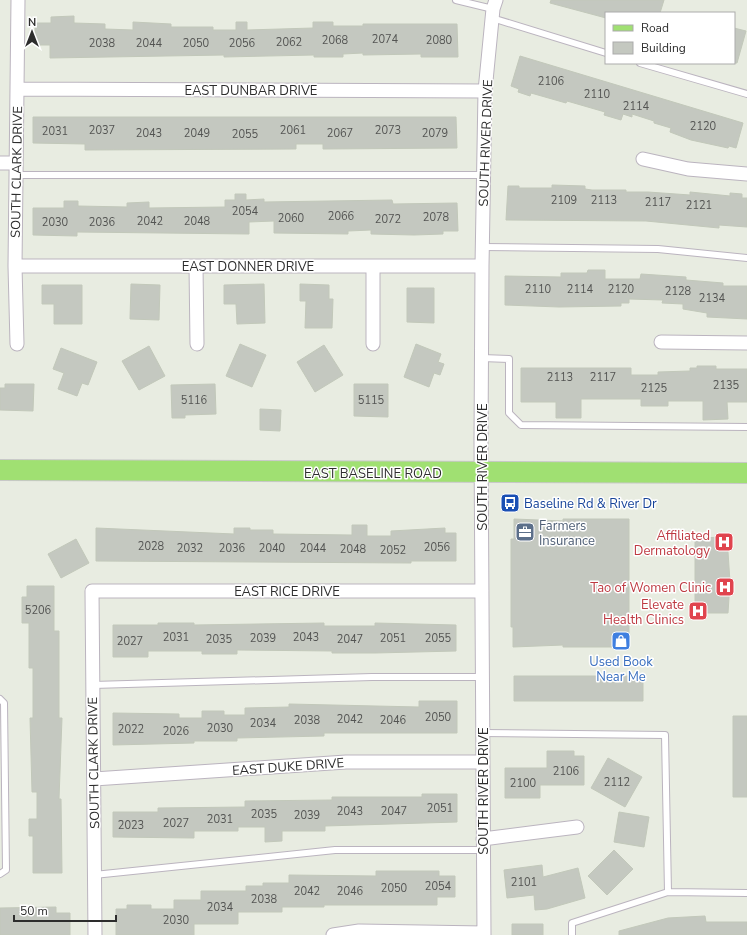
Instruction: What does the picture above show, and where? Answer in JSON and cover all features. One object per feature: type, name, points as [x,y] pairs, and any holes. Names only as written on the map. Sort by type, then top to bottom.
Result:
[{"type":"main road","name":"EAST BASELINE ROAD","points":[[0,470],[747,473]]},
{"type":"street","name":"SOUTH CLARK DRIVE","points":[[17,344],[15,266],[18,0]]},
{"type":"street","name":"SOUTH RIVER DRIVE","points":[[484,934],[482,845],[482,247],[485,90],[494,9]]},
{"type":"street","name":"EAST DUNBAR DRIVE","points":[[17,88],[485,90]]},
{"type":"street","points":[[643,159],[688,169],[747,174]]},
{"type":"street","points":[[0,163],[16,169]]},
{"type":"street","name":"EAST DONNER DRIVE","points":[[15,266],[482,266]]},
{"type":"street","points":[[196,266],[197,344]]},
{"type":"street","points":[[373,266],[373,344]]},
{"type":"street","points":[[661,342],[747,343]]},
{"type":"street","name":"SOUTH CLARK DRIVE","points":[[92,591],[95,935]]},
{"type":"street","name":"EAST RICE DRIVE","points":[[92,591],[482,591]]},
{"type":"street","name":"EAST DUKE DRIVE","points":[[94,779],[346,762],[482,762]]},
{"type":"street","points":[[482,845],[577,827]]},
{"type":"street","points":[[333,935],[359,931],[484,934]]},
{"type":"lane","points":[[456,0],[494,9],[605,53]]},
{"type":"lane","points":[[643,64],[747,94]]},
{"type":"lane","points":[[16,169],[483,176]]},
{"type":"lane","points":[[482,247],[658,249],[747,258]]},
{"type":"lane","points":[[482,358],[509,359],[509,413],[521,425],[747,427]]},
{"type":"lane","points":[[93,685],[372,677],[482,677]]},
{"type":"lane","points":[[0,699],[4,703],[6,870],[0,874]]},
{"type":"lane","points":[[482,733],[665,735],[668,892]]},
{"type":"lane","points":[[94,875],[335,850],[482,845]]},
{"type":"lane","points":[[572,935],[572,923],[668,892],[747,893]]},
{"type":"building","points":[[551,0],[664,0],[660,12],[605,12],[605,18],[550,3]]},
{"type":"building","points":[[74,16],[74,23],[105,24],[105,29],[133,30],[133,22],[171,24],[171,27],[213,27],[213,30],[236,30],[236,22],[247,22],[247,30],[313,28],[313,22],[333,22],[333,26],[363,26],[363,24],[457,24],[458,57],[421,57],[421,54],[363,55],[363,53],[343,54],[343,57],[314,57],[314,55],[224,57],[224,55],[50,58],[50,45],[35,45],[35,23],[51,23],[51,17]]},
{"type":"building","points":[[735,28],[746,31],[737,63],[735,63]]},
{"type":"building","points":[[520,56],[743,123],[736,148],[729,146],[728,148],[691,140],[670,132],[671,128],[632,114],[632,117],[623,114],[621,120],[604,115],[605,112],[567,101],[566,103],[531,93],[530,96],[518,92],[519,89],[511,86]]},
{"type":"building","points":[[33,117],[456,117],[457,148],[323,149],[323,144],[296,144],[296,149],[85,150],[85,144],[33,143]]},
{"type":"building","points":[[552,185],[585,186],[585,189],[626,190],[626,192],[690,195],[690,192],[730,196],[730,193],[742,194],[742,198],[747,198],[747,227],[719,225],[719,228],[646,221],[506,220],[508,186],[519,186],[519,188],[552,188]]},
{"type":"building","points":[[235,194],[246,194],[246,200],[264,199],[264,202],[392,200],[393,204],[457,203],[458,231],[443,231],[443,234],[414,235],[371,234],[371,230],[348,231],[348,234],[274,233],[274,221],[249,222],[249,234],[77,232],[77,236],[33,235],[33,208],[64,208],[64,201],[78,201],[78,206],[127,207],[127,203],[149,202],[149,208],[225,207],[225,200],[235,200]]},
{"type":"building","points":[[588,270],[605,270],[605,279],[640,279],[641,274],[686,277],[686,280],[723,283],[723,286],[747,286],[747,319],[707,317],[707,313],[683,309],[683,304],[662,303],[663,300],[629,299],[629,303],[621,303],[621,306],[559,307],[505,305],[505,276],[561,277],[561,273],[587,273]]},
{"type":"building","points":[[131,284],[160,285],[159,320],[130,319]]},
{"type":"building","points":[[264,284],[265,323],[237,324],[236,304],[224,304],[224,285]]},
{"type":"building","points":[[300,284],[329,285],[329,299],[333,299],[332,328],[305,328],[306,301],[300,301]]},
{"type":"building","points":[[42,285],[82,285],[82,324],[54,324],[54,304],[42,304]]},
{"type":"building","points":[[407,288],[434,288],[434,323],[407,322]]},
{"type":"building","points":[[240,344],[266,355],[252,387],[226,376]]},
{"type":"building","points":[[416,344],[441,354],[438,362],[444,364],[440,375],[434,373],[429,387],[404,377]]},
{"type":"building","points":[[324,345],[343,375],[315,392],[297,362]]},
{"type":"building","points":[[149,346],[165,376],[139,390],[122,361]]},
{"type":"building","points":[[61,348],[97,362],[88,385],[82,383],[77,396],[58,389],[64,373],[53,369]]},
{"type":"building","points":[[697,366],[716,366],[716,369],[747,369],[747,402],[727,402],[728,419],[703,420],[703,401],[668,401],[668,406],[641,406],[641,399],[581,399],[581,418],[556,418],[556,402],[521,402],[521,368],[631,368],[631,375],[658,375],[658,372],[690,371],[690,368],[697,368]]},
{"type":"building","points":[[5,384],[34,384],[33,411],[0,410],[0,388],[5,388]]},
{"type":"building","points":[[215,384],[216,414],[185,415],[185,418],[172,418],[171,385]]},
{"type":"building","points":[[354,384],[388,384],[388,417],[354,416]]},
{"type":"building","points":[[260,409],[281,410],[280,431],[260,430]]},
{"type":"building","points":[[514,519],[563,521],[563,519],[629,519],[629,647],[563,647],[563,645],[513,647],[513,627],[511,627],[511,539],[514,539]]},
{"type":"building","points":[[352,525],[367,525],[367,536],[391,536],[391,531],[445,528],[445,533],[456,533],[456,561],[411,561],[411,563],[96,561],[96,528],[234,534],[234,528],[250,528],[250,530],[273,530],[273,534],[352,535]]},
{"type":"building","points":[[727,537],[730,582],[728,613],[695,613],[695,538]]},
{"type":"building","points":[[76,539],[89,563],[61,578],[48,554]]},
{"type":"building","points":[[27,586],[54,586],[54,631],[59,631],[59,718],[62,718],[59,799],[61,799],[62,873],[33,873],[33,836],[29,836],[29,819],[37,819],[37,792],[32,792],[30,718],[33,718],[33,668],[29,668],[29,623],[22,623],[22,597],[27,597]]},
{"type":"building","points":[[158,623],[194,623],[194,625],[324,623],[324,626],[375,626],[375,623],[456,625],[456,651],[332,653],[332,651],[237,650],[237,654],[202,654],[202,651],[148,651],[148,657],[113,657],[113,625],[158,625]]},
{"type":"building","points":[[514,676],[643,676],[643,701],[514,701]]},
{"type":"building","points":[[419,701],[457,701],[457,733],[324,733],[324,736],[237,738],[237,741],[194,741],[194,743],[113,745],[113,713],[179,714],[179,718],[202,718],[202,711],[224,711],[224,715],[245,715],[245,708],[289,707],[289,704],[419,707]]},
{"type":"building","points":[[733,716],[747,716],[747,797],[733,797]]},
{"type":"building","points":[[547,751],[574,751],[574,756],[584,756],[584,785],[540,785],[540,798],[505,798],[505,768],[547,768]]},
{"type":"building","points":[[608,758],[642,777],[625,807],[591,788]]},
{"type":"building","points":[[422,794],[457,794],[457,822],[325,826],[325,831],[282,831],[282,841],[265,842],[265,827],[238,827],[238,831],[194,831],[194,838],[113,837],[113,812],[158,812],[158,808],[245,807],[245,801],[332,800],[332,797],[422,797]]},
{"type":"building","points":[[619,812],[649,817],[644,847],[614,842]]},
{"type":"building","points":[[614,850],[633,869],[607,895],[588,876]]},
{"type":"building","points":[[542,865],[543,877],[578,868],[585,898],[547,909],[535,910],[534,895],[507,898],[504,870]]},
{"type":"building","points":[[376,871],[439,871],[439,876],[455,876],[455,897],[437,897],[437,905],[324,905],[324,907],[282,907],[282,912],[238,912],[238,924],[194,924],[194,935],[116,935],[116,909],[127,909],[127,905],[151,905],[151,909],[174,909],[174,900],[201,900],[201,891],[246,891],[246,886],[263,886],[263,883],[289,883],[289,875],[376,876]]},
{"type":"building","points":[[56,907],[56,913],[70,913],[70,935],[0,935],[0,908]]},
{"type":"building","points":[[705,916],[706,922],[747,922],[747,935],[619,935],[619,931],[668,918]]},
{"type":"building","points":[[512,924],[543,924],[543,935],[512,935]]},
{"type":"place","name":"Baseline Rd & River Dr","points":[[510,503]]},
{"type":"place","name":"Farmers Insurance","points":[[525,532]]},
{"type":"place","name":"Affiliated Dermatology","points":[[724,542]]},
{"type":"place","name":"Tao of Women Clinic","points":[[725,587]]},
{"type":"place","name":"Elevate Health Clinics","points":[[698,611]]},
{"type":"place","name":"Used Book Near Me","points":[[621,641]]}]
